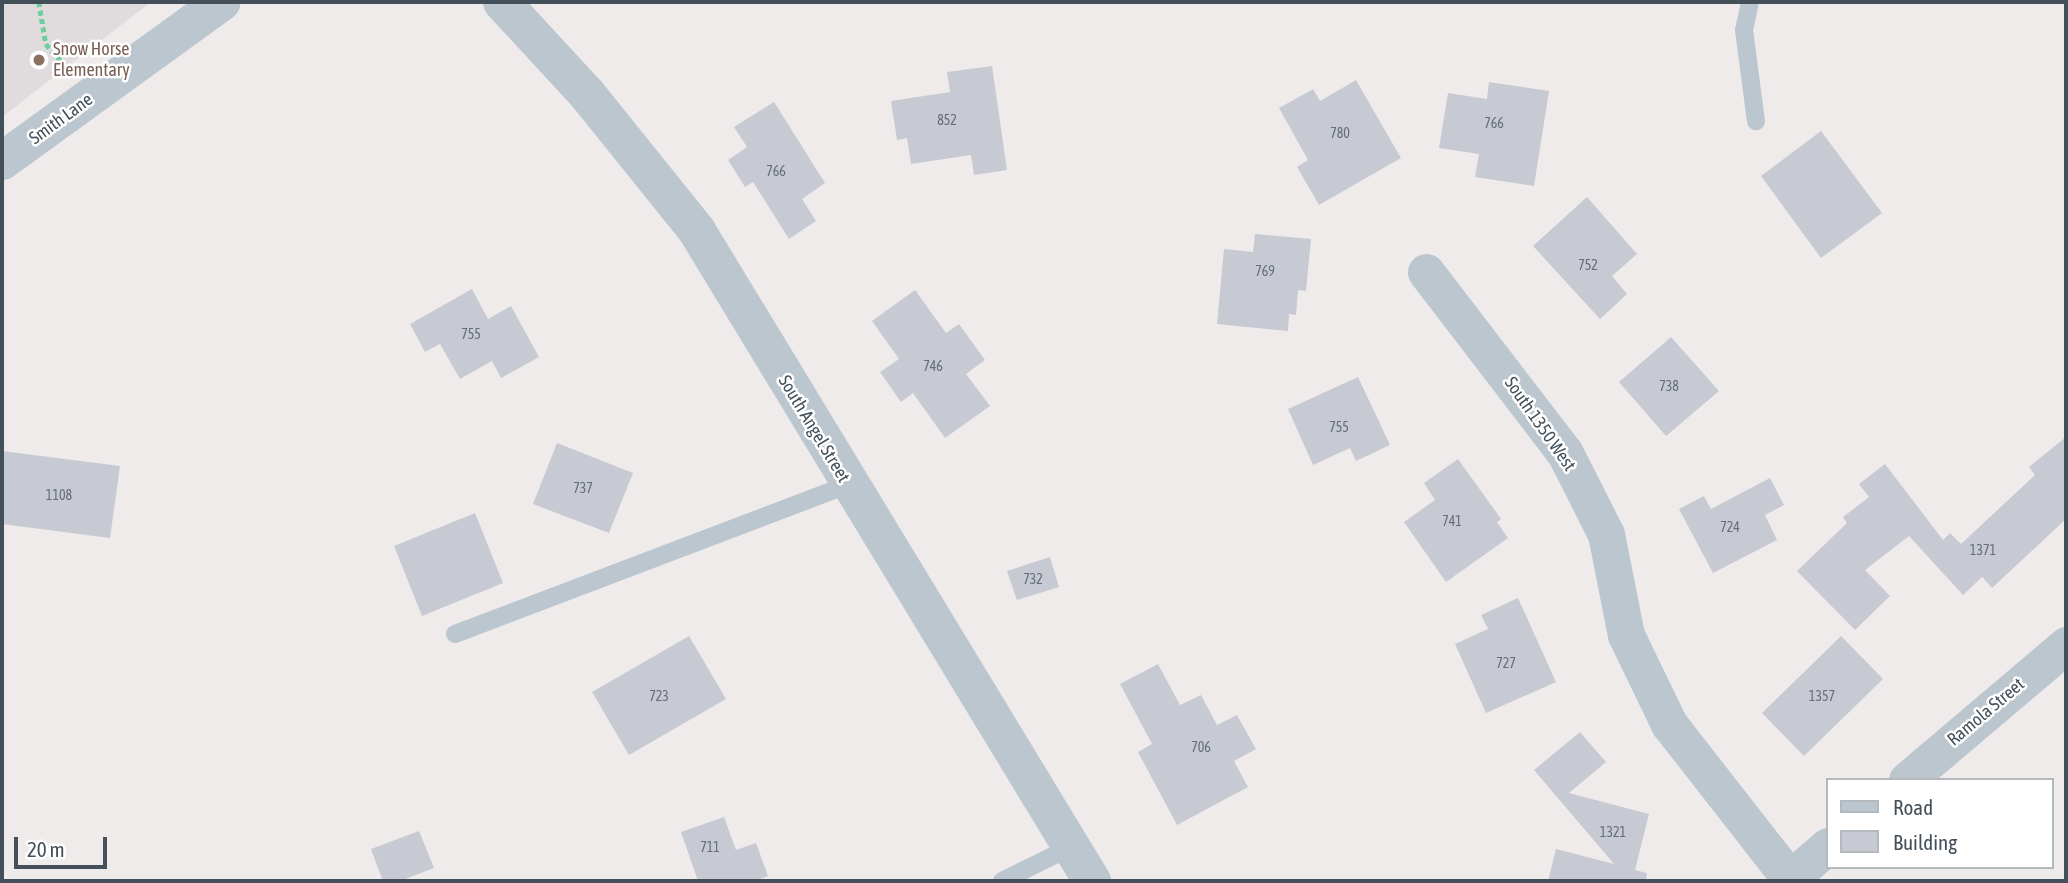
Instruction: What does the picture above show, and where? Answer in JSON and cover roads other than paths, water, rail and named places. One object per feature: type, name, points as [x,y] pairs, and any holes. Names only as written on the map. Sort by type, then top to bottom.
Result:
[{"type":"street","name":"Smith Lane","points":[[2,161],[222,2]]},
{"type":"street","name":"South Angel Street","points":[[502,2],[587,94],[697,231],[847,485],[1092,881]]},
{"type":"street","name":"South 1350 West","points":[[1426,272],[1565,453],[1606,534],[1626,635],[1669,724],[1788,880]]},
{"type":"street","name":"Ramola Street","points":[[1909,778],[2066,645]]},
{"type":"street","points":[[1788,880],[1826,848]]},
{"type":"lane","points":[[1750,2],[1744,30],[1756,121]]},
{"type":"lane","points":[[455,634],[847,485]]},
{"type":"lane","points":[[1002,881],[1071,847]]},
{"type":"place","name":"Snow Horse Elementary","points":[[39,60]]}]
